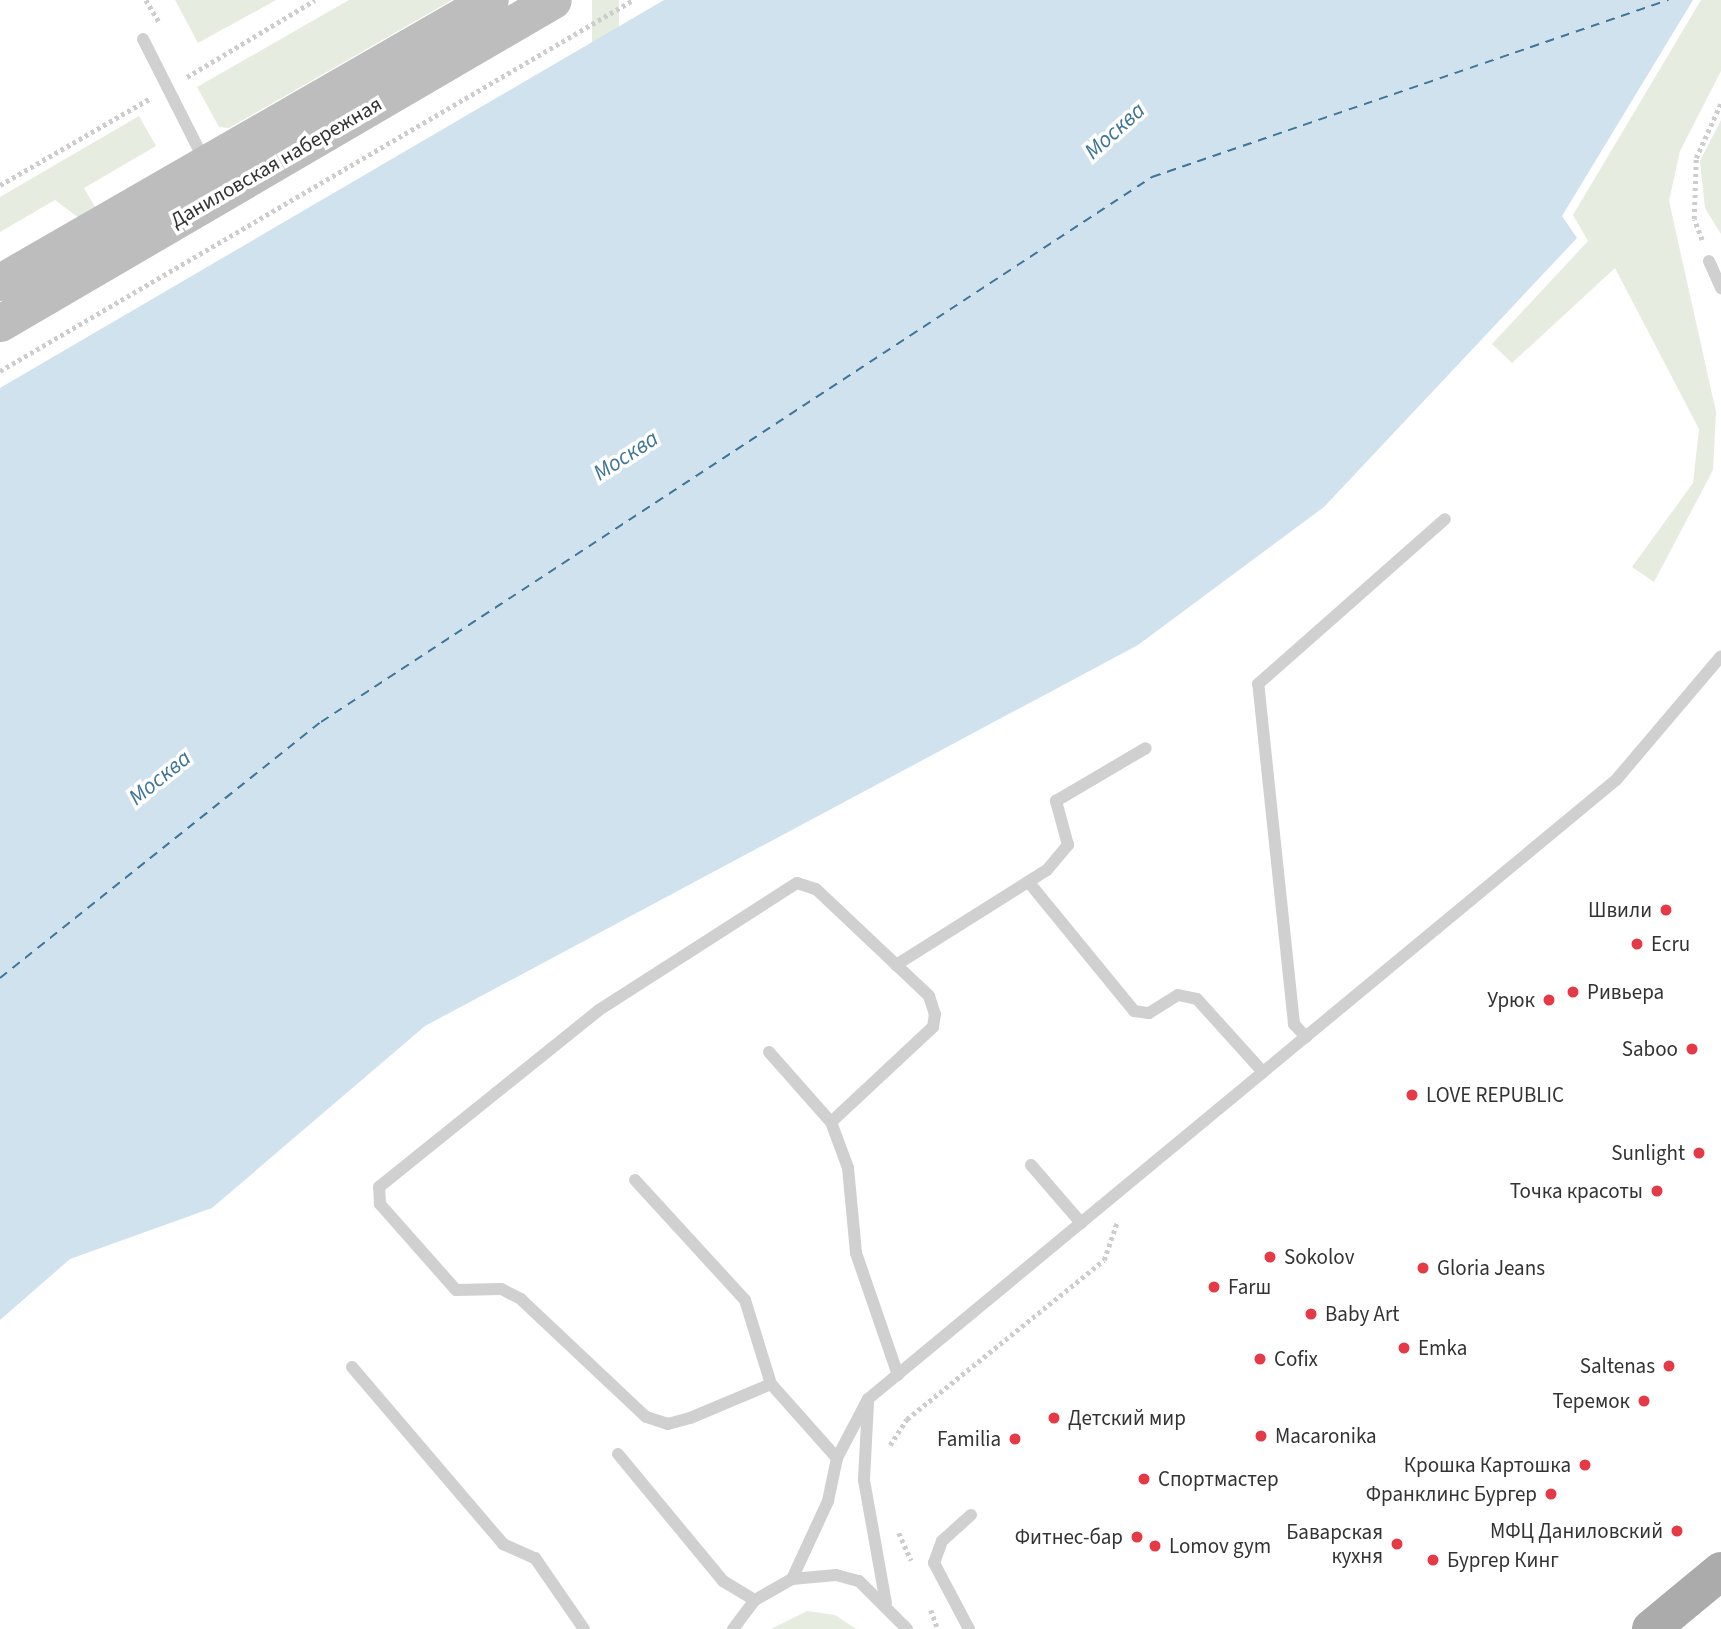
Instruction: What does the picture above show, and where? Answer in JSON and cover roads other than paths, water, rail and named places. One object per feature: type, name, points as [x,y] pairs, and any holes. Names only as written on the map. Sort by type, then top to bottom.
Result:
[{"type":"main road","name":"Даниловская набережная","points":[[0,282],[490,0]]},
{"type":"main road","name":"Даниловская набережная","points":[[0,323],[517,9],[553,0]]},
{"type":"main road","points":[[1650,1629],[1721,1571]]},
{"type":"lane","points":[[143,39],[206,163]]},
{"type":"lane","points":[[1709,261],[1721,288]]},
{"type":"lane","points":[[1306,1037],[1294,1024],[1258,684],[1445,519]]},
{"type":"lane","points":[[792,1579],[828,1501],[837,1458],[868,1399],[1616,780],[1721,656]]},
{"type":"lane","points":[[895,965],[1031,885],[1068,845],[1056,801],[1146,748]]},
{"type":"lane","points":[[771,1384],[690,1418],[668,1424],[646,1417],[521,1299],[500,1289],[456,1290],[380,1204],[379,1187],[599,1010],[797,883],[816,889],[929,996],[933,1027],[831,1122]]},
{"type":"lane","points":[[1031,885],[1134,1011],[1149,1013],[1178,995],[1197,999],[1263,1072]]},
{"type":"lane","points":[[769,1052],[831,1122],[848,1168],[856,1254],[898,1375]]},
{"type":"lane","points":[[1031,1165],[1081,1223]]},
{"type":"lane","points":[[635,1180],[745,1300],[771,1384],[837,1458]]},
{"type":"lane","points":[[352,1367],[503,1544],[535,1558],[584,1629]]},
{"type":"lane","points":[[868,1399],[863,1480],[886,1603]]},
{"type":"lane","points":[[618,1454],[723,1581],[755,1600]]},
{"type":"lane","points":[[969,1629],[934,1563],[942,1541],[971,1515]]},
{"type":"lane","points":[[733,1629],[755,1600],[792,1579],[836,1575],[859,1581],[886,1603],[907,1629]]},
{"type":"water","name":"Москва","points":[[664,0],[1693,0],[1562,216],[1577,238],[1324,507],[1138,645],[425,1026],[212,1208],[70,1259],[0,1320],[0,388]]},
{"type":"place","name":"Швили","points":[[1666,910]]},
{"type":"place","name":"Ecru","points":[[1637,944]]},
{"type":"place","name":"Ривьера","points":[[1573,992]]},
{"type":"place","name":"Урюк","points":[[1549,1000]]},
{"type":"place","name":"Saboo","points":[[1692,1049]]},
{"type":"place","name":"LOVE REPUBLIC","points":[[1412,1095]]},
{"type":"place","name":"Sunlight","points":[[1699,1153]]},
{"type":"place","name":"Точка красоты","points":[[1657,1191]]},
{"type":"place","name":"Sokolov","points":[[1270,1257]]},
{"type":"place","name":"Gloria Jeans","points":[[1423,1268]]},
{"type":"place","name":"Farш","points":[[1214,1287]]},
{"type":"place","name":"Baby Art","points":[[1311,1314]]},
{"type":"place","name":"Emka","points":[[1404,1348]]},
{"type":"place","name":"Cofix","points":[[1260,1359]]},
{"type":"place","name":"Saltenas","points":[[1669,1366]]},
{"type":"place","name":"Теремок","points":[[1644,1401]]},
{"type":"place","name":"Детский мир","points":[[1054,1418]]},
{"type":"place","name":"Macaronika","points":[[1261,1436]]},
{"type":"place","name":"Familia","points":[[1015,1439]]},
{"type":"place","name":"Крошка Картошка","points":[[1585,1465]]},
{"type":"place","name":"Спортмастер","points":[[1144,1479]]},
{"type":"place","name":"Франклинс Бургер","points":[[1551,1494]]},
{"type":"place","name":"МФЦ Даниловский","points":[[1677,1531]]},
{"type":"place","name":"Фитнес-бар","points":[[1137,1537]]},
{"type":"place","name":"Баварская кухня","points":[[1397,1544]]},
{"type":"place","name":"Lomov gym","points":[[1155,1546]]},
{"type":"place","name":"Бургер Кинг","points":[[1433,1560]]}]
